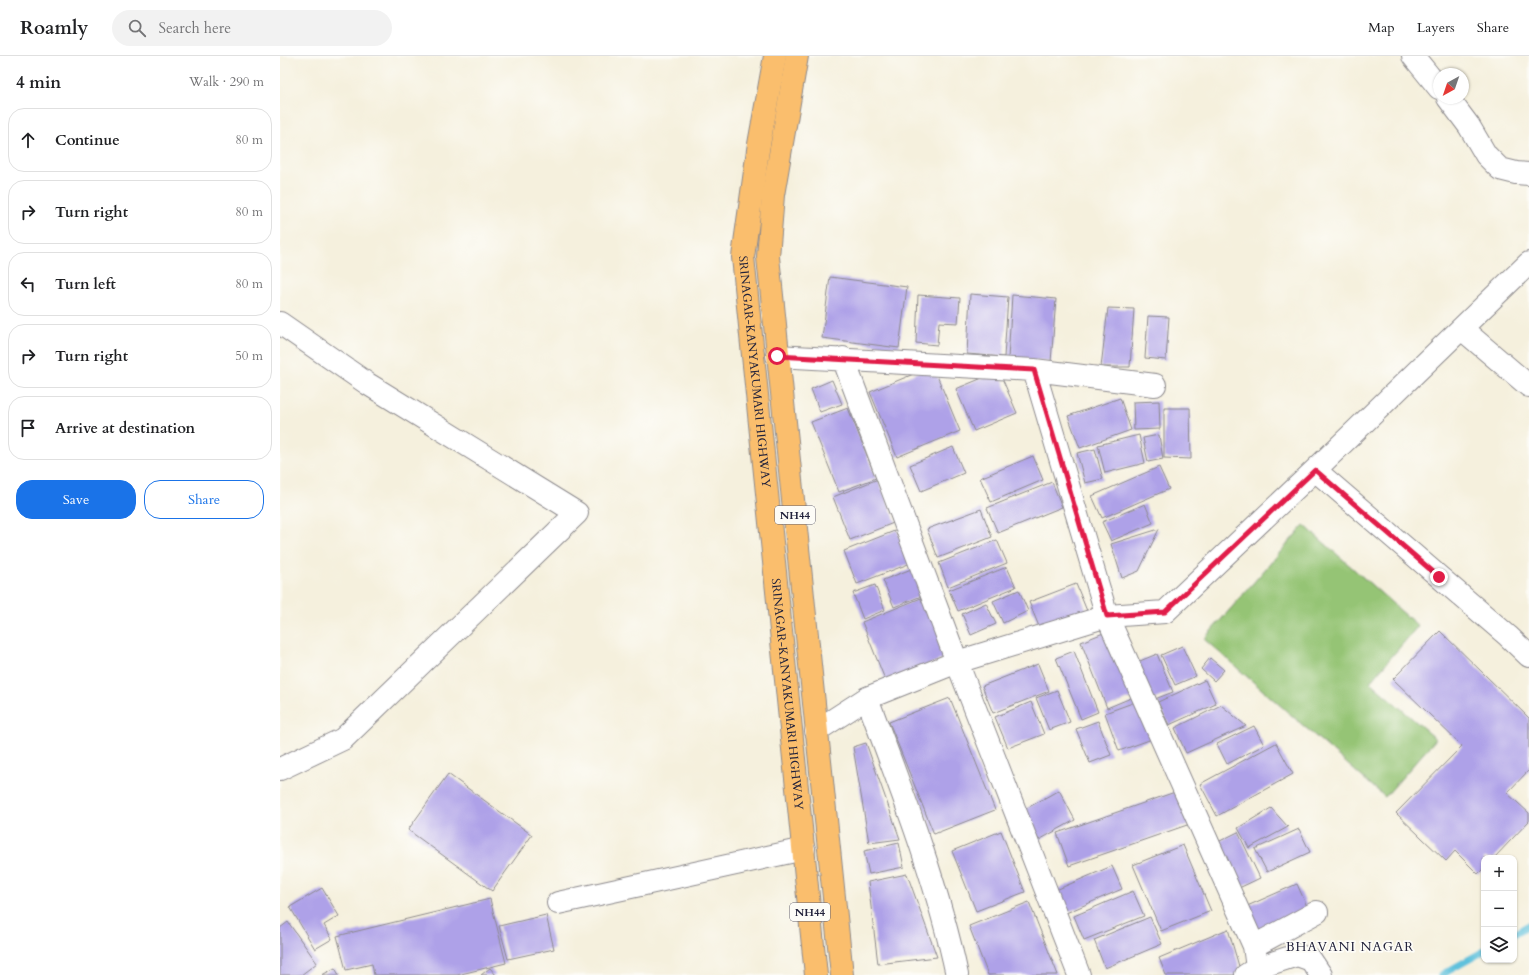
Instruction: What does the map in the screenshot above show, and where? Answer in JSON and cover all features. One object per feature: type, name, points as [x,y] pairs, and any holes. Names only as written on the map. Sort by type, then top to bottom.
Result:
[{"type":"highway","name":"SRINAGAR-KANYAKUMARI HIGHWAY","points":[[775,56],[758,150],[743,257],[816,975]]},
{"type":"highway","name":"SRINAGAR-KANYAKUMARI HIGHWAY","points":[[797,56],[773,195],[768,257],[842,975]]},
{"type":"street","points":[[1413,56],[1433,81]]},
{"type":"street","points":[[1452,104],[1469,126],[1486,155],[1500,169],[1516,173],[1529,174]]},
{"type":"street","points":[[816,730],[867,698],[956,662],[1107,616],[1165,612],[1315,470],[1529,263]]},
{"type":"street","points":[[280,323],[368,384],[577,513],[343,739],[280,768]]},
{"type":"street","points":[[1462,329],[1529,386]]},
{"type":"street","points":[[777,356],[843,358],[1034,370],[1155,384]]},
{"type":"street","points":[[843,358],[956,662],[1079,975]]},
{"type":"street","points":[[1034,370],[1107,616],[1254,946],[1251,972],[1297,955],[1311,960],[1320,975]]},
{"type":"street","points":[[1315,470],[1508,636],[1529,656]]},
{"type":"street","points":[[867,698],[899,782],[924,857],[948,934],[957,975]]},
{"type":"street","points":[[558,903],[804,849]]},
{"type":"street","points":[[1254,946],[1317,912]]},
{"type":"green space","points":[[1304,525],[1418,626],[1370,682],[1436,739],[1385,797],[1204,639]]},
{"type":"building","points":[[830,277],[907,287],[899,348],[822,338]]},
{"type":"building","points":[[970,294],[1008,297],[1004,357],[967,354]]},
{"type":"building","points":[[918,295],[960,298],[958,323],[939,322],[937,345],[916,343]]},
{"type":"building","points":[[1012,295],[1056,299],[1051,362],[1008,359]]},
{"type":"building","points":[[1108,308],[1134,309],[1130,367],[1101,367]]},
{"type":"building","points":[[1148,316],[1169,317],[1166,360],[1145,358]]},
{"type":"building","points":[[933,366],[960,431],[897,457],[870,392]]},
{"type":"building","points":[[999,371],[1017,413],[974,431],[956,389]]},
{"type":"building","points":[[832,380],[842,404],[820,412],[811,389]]},
{"type":"building","points":[[1120,398],[1131,430],[1080,448],[1068,416]]},
{"type":"building","points":[[1159,401],[1160,429],[1134,430],[1133,402]]},
{"type":"building","points":[[848,408],[876,478],[839,492],[811,422]]},
{"type":"building","points":[[1164,408],[1190,408],[1191,459],[1164,458]]},
{"type":"building","points":[[1139,435],[1145,463],[1105,473],[1098,445]]},
{"type":"building","points":[[1159,435],[1163,459],[1148,462],[1143,438]]},
{"type":"building","points":[[953,447],[964,473],[921,491],[910,465]]},
{"type":"building","points":[[1095,449],[1103,479],[1085,483],[1077,453]]},
{"type":"building","points":[[1033,456],[1043,480],[991,502],[980,478]]},
{"type":"building","points":[[1159,467],[1169,489],[1102,518],[1092,496]]},
{"type":"building","points":[[878,479],[896,522],[850,540],[833,497]]},
{"type":"building","points":[[1052,482],[1062,507],[998,533],[987,508]]},
{"type":"building","points":[[1145,504],[1153,523],[1111,541],[1102,522]]},
{"type":"building","points":[[981,509],[992,537],[938,558],[927,529]]},
{"type":"building","points":[[1159,529],[1139,571],[1122,578],[1111,544]]},
{"type":"building","points":[[897,530],[911,563],[857,584],[844,551]]},
{"type":"building","points":[[997,540],[1007,563],[948,587],[939,563]]},
{"type":"building","points":[[1007,567],[1016,587],[958,611],[949,590]]},
{"type":"building","points":[[914,568],[924,595],[894,607],[883,580]]},
{"type":"building","points":[[1076,584],[1087,611],[1040,629],[1029,602]]},
{"type":"building","points":[[875,585],[885,610],[863,619],[853,593]]},
{"type":"building","points":[[1019,590],[1028,611],[1003,623],[993,601]]},
{"type":"building","points":[[926,596],[950,656],[886,682],[862,622]]},
{"type":"building","points":[[986,603],[996,624],[971,635],[962,614]]},
{"type":"building","points":[[1111,630],[1138,695],[1107,708],[1081,642]]},
{"type":"building","points":[[1440,631],[1529,718],[1529,770],[1507,793],[1529,813],[1529,821],[1497,855],[1481,855],[1481,871],[1478,874],[1455,851],[1446,861],[1396,813],[1462,746],[1393,679]]},
{"type":"building","points":[[1182,646],[1196,676],[1175,685],[1161,655]]},
{"type":"building","points":[[1074,651],[1098,712],[1081,719],[1056,658]]},
{"type":"building","points":[[1157,654],[1173,692],[1150,701],[1135,663]]},
{"type":"building","points":[[1210,658],[1224,670],[1214,681],[1201,669]]},
{"type":"building","points":[[1038,664],[1049,691],[993,713],[982,686]]},
{"type":"building","points":[[1205,680],[1216,704],[1169,725],[1158,702]]},
{"type":"building","points":[[1057,690],[1070,722],[1049,730],[1036,698]]},
{"type":"building","points":[[950,698],[995,810],[934,834],[889,722]]},
{"type":"building","points":[[1138,701],[1152,739],[1119,751],[1105,713]]},
{"type":"building","points":[[1031,702],[1044,734],[1008,748],[995,717]]},
{"type":"building","points":[[1221,705],[1246,726],[1186,753],[1175,728]]},
{"type":"building","points":[[1098,721],[1111,755],[1090,763],[1076,729]]},
{"type":"building","points":[[1254,726],[1264,745],[1227,764],[1217,744]]},
{"type":"building","points":[[866,743],[900,839],[869,843],[853,747]]},
{"type":"building","points":[[1276,743],[1293,774],[1217,816],[1200,784]]},
{"type":"building","points":[[448,774],[532,835],[492,891],[408,830]]},
{"type":"building","points":[[1059,790],[1075,820],[1039,840],[1022,811]]},
{"type":"building","points":[[1178,791],[1190,824],[1069,866],[1057,833]]},
{"type":"building","points":[[1271,808],[1288,827],[1249,848],[1238,828]]},
{"type":"building","points":[[1299,829],[1310,852],[1267,872],[1255,849]]},
{"type":"building","points":[[1001,831],[1025,892],[976,911],[952,851]]},
{"type":"building","points":[[1238,832],[1260,878],[1239,888],[1216,843]]},
{"type":"building","points":[[899,843],[904,867],[869,874],[864,851]]},
{"type":"building","points":[[1183,845],[1211,911],[1161,931],[1133,865]]},
{"type":"building","points":[[1112,866],[1122,889],[1066,913],[1056,890]]},
{"type":"building","points":[[907,874],[937,957],[878,964],[868,882]]},
{"type":"building","points":[[1297,884],[1310,913],[1258,936],[1245,907]]},
{"type":"building","points":[[322,888],[339,916],[324,925],[332,939],[315,949],[290,907]]},
{"type":"building","points":[[1133,891],[1144,916],[1084,940],[1074,916]]},
{"type":"building","points":[[490,899],[506,963],[457,975],[374,975],[372,964],[346,970],[337,936]]},
{"type":"building","points":[[1029,902],[1058,975],[988,975],[969,926]]},
{"type":"building","points":[[546,915],[554,949],[508,959],[499,926]]},
{"type":"building","points":[[1150,917],[1162,944],[1105,968],[1094,940]]},
{"type":"building","points":[[288,922],[317,963],[301,975],[280,975],[280,928]]},
{"type":"building","points":[[1228,929],[1241,973],[1238,975],[1166,975],[1159,958]]},
{"type":"building","points":[[335,968],[339,975],[322,975]]},
{"type":"building","points":[[490,968],[496,975],[481,975]]},
{"type":"waterway","points":[[1517,932],[1529,925]]},
{"type":"waterway","points":[[1441,975],[1481,953]]},
{"type":"district","name":"BHAVANI NAGAR","points":[[1350,947]]},
{"type":"route","points":[[777,356],[843,358],[1034,370],[1107,616],[1165,612],[1315,470],[1439,577]]}]
